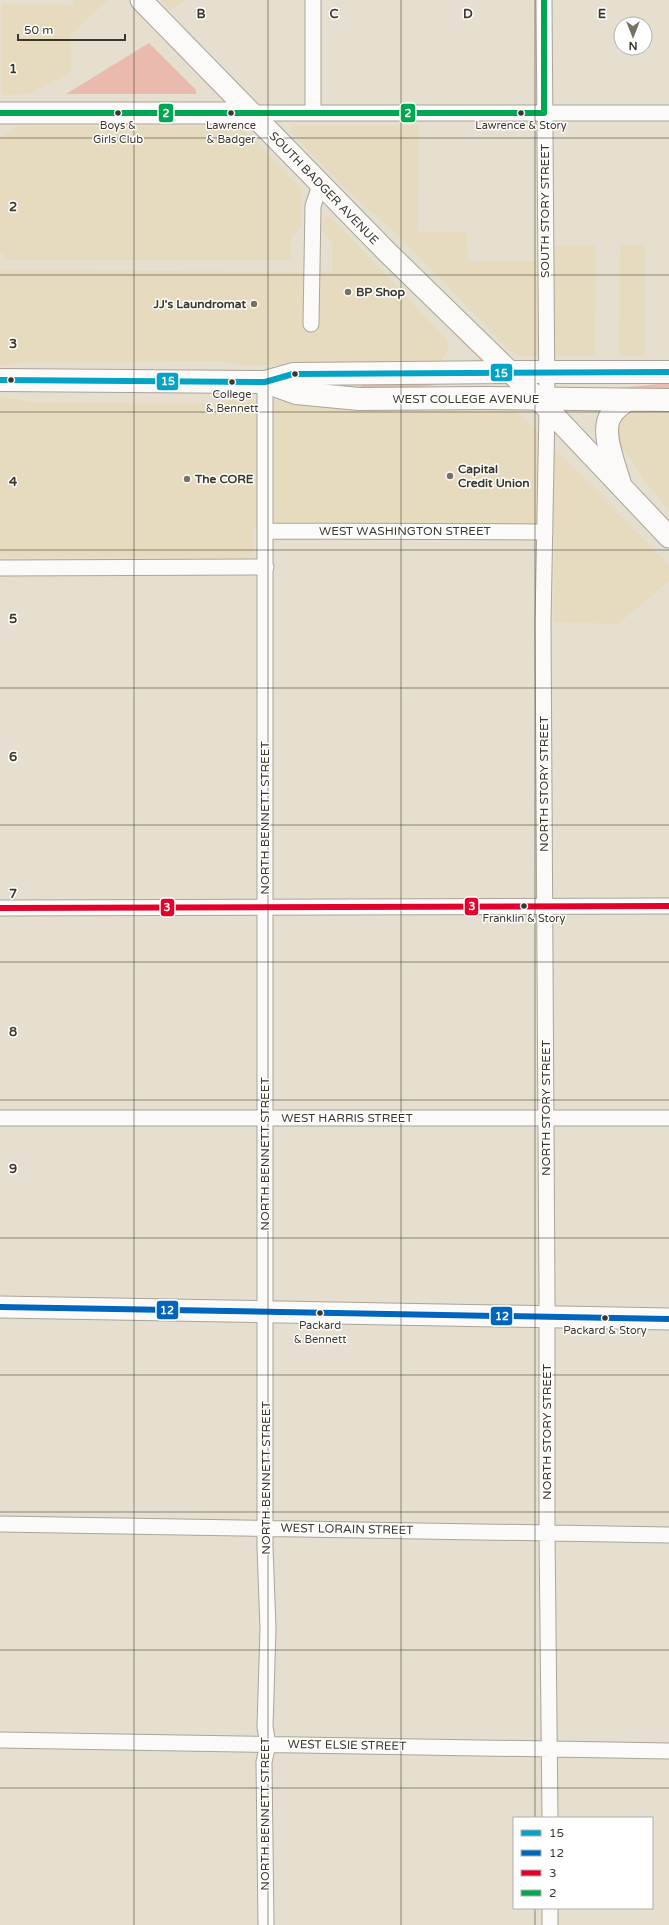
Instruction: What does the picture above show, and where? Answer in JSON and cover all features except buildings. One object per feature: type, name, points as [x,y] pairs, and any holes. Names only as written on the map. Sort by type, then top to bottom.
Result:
[{"type":"main road","name":"WEST COLLEGE AVENUE","points":[[0,380],[265,382],[293,374],[669,372]]},
{"type":"main road","name":"WEST COLLEGE AVENUE","points":[[265,382],[296,393],[359,399],[543,401],[669,400]]},
{"type":"main road","points":[[620,484],[606,430],[610,415],[616,408],[627,400]]},
{"type":"street","name":"SOUTH BADGER AVENUE","points":[[140,0],[388,253],[510,372],[543,401],[669,537]]},
{"type":"street","points":[[313,0],[313,112]]},
{"type":"street","name":"SOUTH STORY STREET","points":[[543,401],[546,373],[544,0]]},
{"type":"street","points":[[0,113],[669,113]]},
{"type":"street","points":[[311,324],[313,206],[320,185]]},
{"type":"street","name":"NORTH BENNETT STREET","points":[[265,382],[265,1528],[268,1629],[265,1727],[268,1744],[264,1762],[266,1925]]},
{"type":"street","name":"NORTH STORY STREET","points":[[543,401],[545,532],[543,631],[547,1532],[550,1817]]},
{"type":"street","name":"WEST WASHINGTON STREET","points":[[266,531],[545,532]]},
{"type":"street","points":[[0,568],[266,567]]},
{"type":"street","points":[[0,908],[669,906]]},
{"type":"street","name":"WEST HARRIS STREET","points":[[0,1118],[669,1118]]},
{"type":"street","points":[[0,1307],[266,1313],[669,1318]]},
{"type":"street","name":"WEST LORAIN STREET","points":[[0,1524],[669,1535]]},
{"type":"street","name":"WEST ELSIE STREET","points":[[0,1740],[669,1751]]},
{"type":"street","points":[[550,1909],[550,1925]]},
{"type":"shaded area","points":[[73,0],[108,0],[71,34],[71,72],[29,94],[2,95],[2,4],[73,5]]},
{"type":"shaded area","points":[[160,0],[185,0],[170,10]]},
{"type":"shaded area","points":[[149,43],[196,90],[196,94],[66,94]]},
{"type":"shaded area","points":[[292,125],[419,125],[418,232],[467,232],[468,261],[553,261],[553,246],[596,246],[595,356],[519,356],[510,351],[397,234],[350,193],[297,139],[290,130]]},
{"type":"shaded area","name":"Boys & Girls Club","points":[[19,126],[239,127],[249,135],[301,189],[301,227],[291,238],[291,260],[3,260],[3,253],[0,253],[0,138]]},
{"type":"shaded area","points":[[326,217],[332,218],[447,340],[448,350],[442,360],[438,362],[311,365],[240,365],[221,361],[24,362],[12,365],[0,365],[0,270],[332,272],[332,242],[321,229],[320,225]]},
{"type":"shaded area","points":[[620,245],[645,245],[645,356],[619,356]]},
{"type":"shaded area","points":[[434,381],[434,385],[396,390],[359,391],[359,387],[370,382]]},
{"type":"shaded area","points":[[669,383],[669,391],[618,391],[618,388]]},
{"type":"shaded area","points":[[0,398],[15,398],[25,402],[219,404],[234,399],[242,399],[506,408],[514,410],[527,421],[669,565],[669,581],[618,624],[554,622],[554,528],[254,528],[253,552],[246,558],[0,558]]},
{"type":"shaded area","points":[[637,410],[669,410],[669,511],[620,445],[616,425],[625,414]]},
{"type":"transit line","name":"2","points":[[544,0],[544,113]]},
{"type":"transit line","name":"2","points":[[0,113],[544,113]]},
{"type":"transit line","name":"15","points":[[0,380],[265,382],[293,374],[669,372]]},
{"type":"transit line","name":"3","points":[[0,908],[669,906]]},
{"type":"transit line","name":"12","points":[[0,1307],[669,1319]]},
{"type":"place","name":"Boys & Girls Club","points":[[118,113]]},
{"type":"place","name":"Lawrence & Badger","points":[[231,113]]},
{"type":"place","name":"Lawrence & Story","points":[[521,113]]},
{"type":"place","name":"BP Shop","points":[[348,292]]},
{"type":"place","name":"JJ's Laundromat","points":[[254,304]]},
{"type":"place","name":"College & Bennett","points":[[232,382]]},
{"type":"place","name":"Capital Credit Union","points":[[450,476]]},
{"type":"place","name":"The CORE","points":[[187,479]]},
{"type":"place","name":"Franklin & Story","points":[[524,906]]},
{"type":"place","name":"Packard & Bennett","points":[[320,1313]]},
{"type":"place","name":"Packard & Story","points":[[605,1318]]}]
